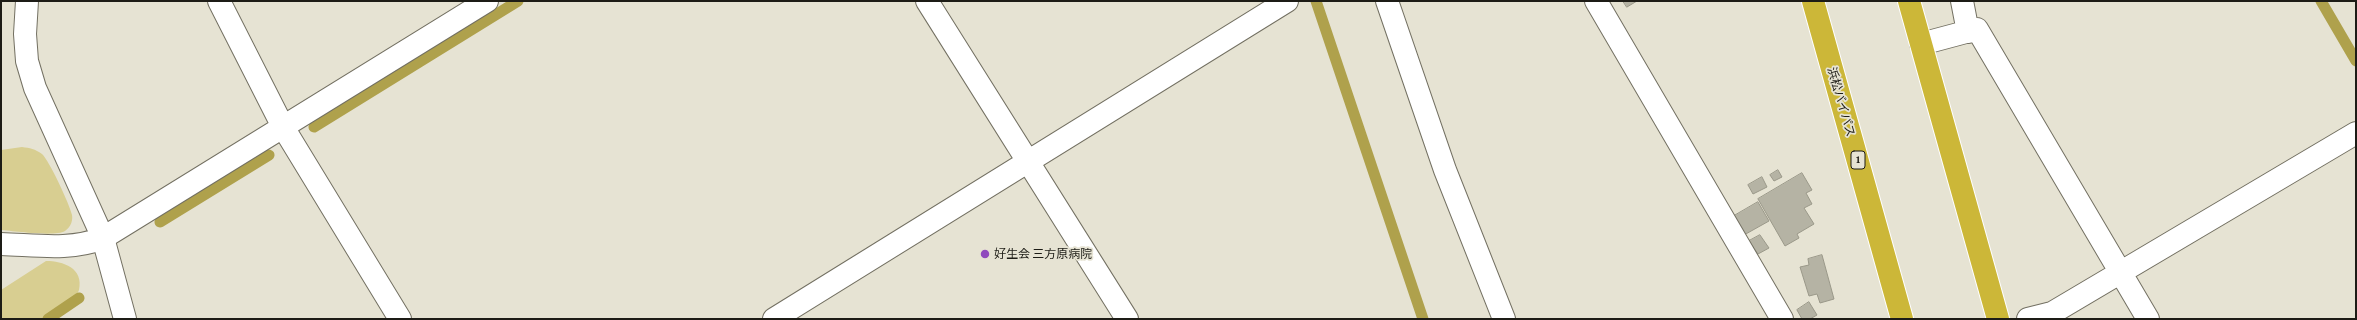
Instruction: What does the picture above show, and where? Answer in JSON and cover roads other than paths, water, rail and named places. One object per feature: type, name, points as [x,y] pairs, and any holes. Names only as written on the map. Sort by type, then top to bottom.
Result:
[{"type":"highway","name":"浜松バイパス","points":[[1813,1],[1902,319]]},
{"type":"highway","points":[[1909,1],[1998,319]]},
{"type":"street","points":[[27,1],[25,34],[27,62],[35,88],[103,238],[125,319]]},
{"type":"street","points":[[219,1],[283,127],[400,319]]},
{"type":"street","points":[[1,244],[70,247],[87,244],[103,238],[488,1]]},
{"type":"street","points":[[927,1],[1127,319]]},
{"type":"street","points":[[774,319],[1287,1]]},
{"type":"street","points":[[1387,1],[1448,177],[1504,319]]},
{"type":"street","points":[[1596,1],[1782,319]]},
{"type":"street","points":[[1962,1],[1968,32]]},
{"type":"street","points":[[1921,44],[1977,29],[2148,319]]},
{"type":"street","points":[[2028,319],[2052,313],[2356,133]]},
{"type":"waterway","points":[[314,127],[518,1]]},
{"type":"waterway","points":[[1316,1],[1423,319]]},
{"type":"waterway","points":[[2321,1],[2356,61]]},
{"type":"waterway","points":[[160,222],[269,155]]},
{"type":"waterway","points":[[48,319],[79,298]]},
{"type":"place","name":"好生会 三方原病院","points":[[985,254]]}]
